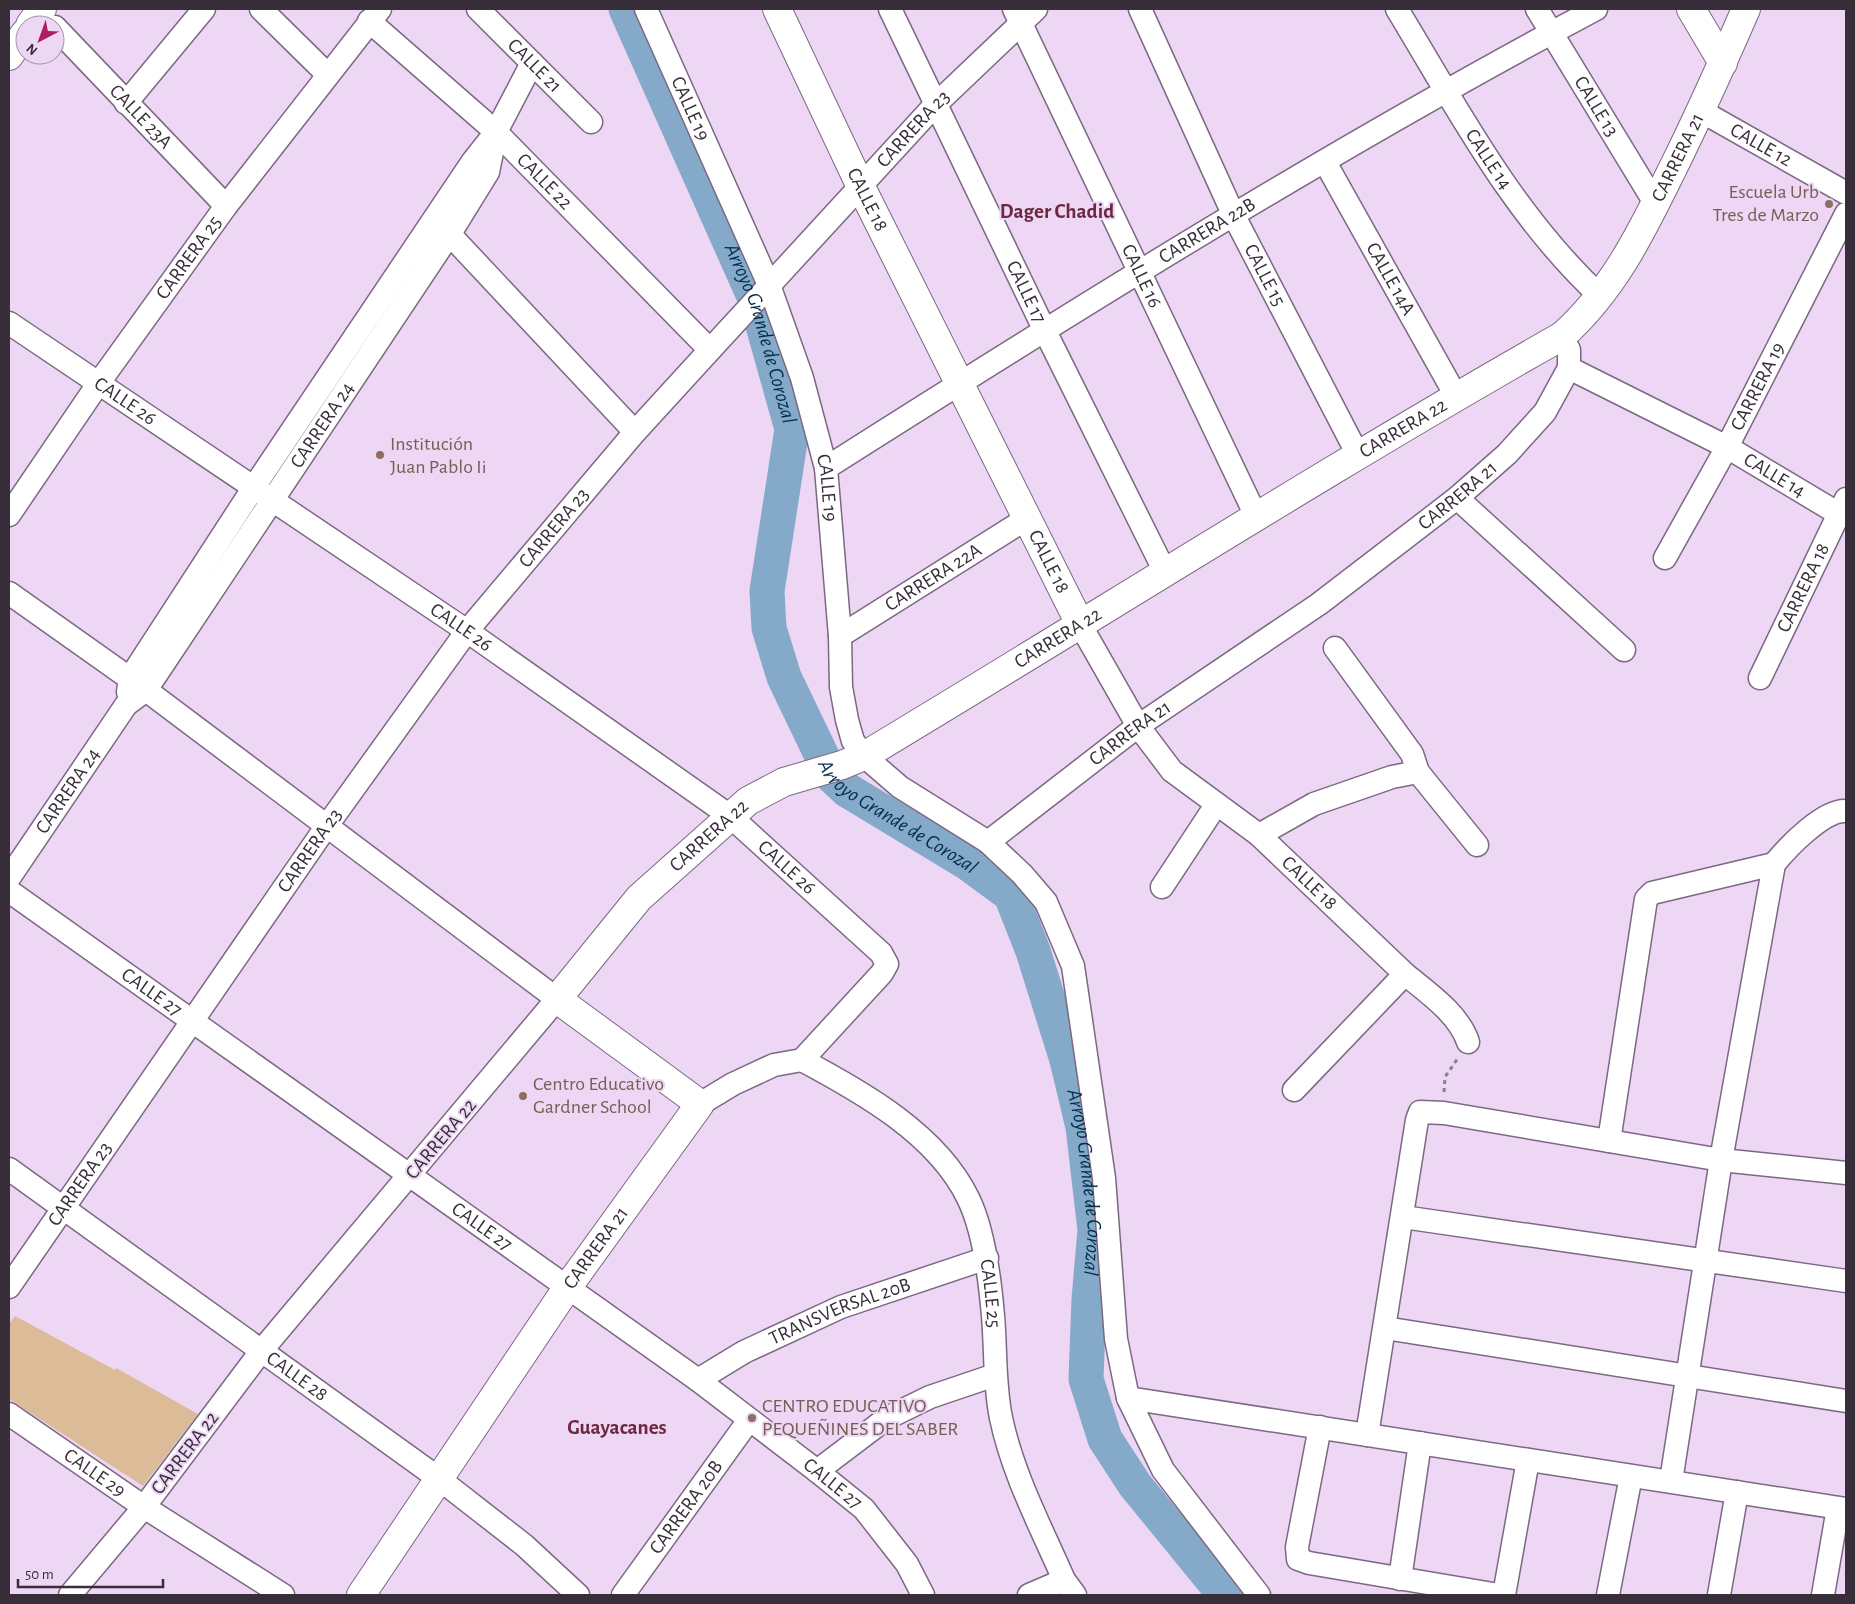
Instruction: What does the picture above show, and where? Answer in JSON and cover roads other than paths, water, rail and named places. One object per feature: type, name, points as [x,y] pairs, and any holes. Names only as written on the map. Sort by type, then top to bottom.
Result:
[{"type":"street","points":[[126,103],[204,9]]},
{"type":"street","points":[[261,9],[327,74]]},
{"type":"street","name":"CALLE 21","points":[[478,9],[591,122]]},
{"type":"street","name":"CALLE 19","points":[[646,9],[802,378],[826,468],[840,636],[841,687],[847,720],[854,741],[853,760]]},
{"type":"street","name":"CALLE 18","points":[[777,9],[861,187],[961,383],[1026,519],[1081,626],[1138,726],[1172,771],[1216,806],[1259,835],[1405,974],[1430,994],[1453,1018],[1465,1034],[1468,1042]]},
{"type":"street","name":"CALLE 17","points":[[890,9],[1045,331],[1166,572]]},
{"type":"street","name":"CALLE 15","points":[[1140,9],[1234,216],[1358,455]]},
{"type":"street","name":"CALLE 14","points":[[1397,9],[1493,167],[1538,231],[1573,271],[1600,296]]},
{"type":"street","name":"CALLE 13","points":[[1538,9],[1656,203]]},
{"type":"street","name":"CARRERA 22B","points":[[826,468],[1234,216],[1446,90],[1596,9]]},
{"type":"street","points":[[1691,9],[1723,63]]},
{"type":"street","name":"CARRERA 21","points":[[1562,336],[1581,319],[1600,296],[1631,251],[1701,111],[1746,9]]},
{"type":"street","name":"CARRERA 23","points":[[9,1287],[326,826],[467,631],[635,432],[936,105],[1024,14]]},
{"type":"street","name":"CALLE 16","points":[[1024,14],[1139,273],[1256,516]]},
{"type":"street","name":"CARRERA 25","points":[[9,515],[98,384],[226,206],[327,74],[375,15]]},
{"type":"street","name":"CALLE 22","points":[[375,15],[496,132],[710,350]]},
{"type":"street","name":"CALLE 23A","points":[[65,45],[126,103],[226,206]]},
{"type":"street","name":"CARRERA 24","points":[[9,878],[126,705],[254,487],[443,226],[488,172],[496,132],[532,63]]},
{"type":"street","name":"CALLE 12","points":[[1701,111],[1846,193]]},
{"type":"street","name":"CALLE 14A","points":[[1325,162],[1456,396]]},
{"type":"street","name":"CARRERA 19","points":[[1665,558],[1727,447],[1846,214]]},
{"type":"street","points":[[443,226],[635,432]]},
{"type":"street","name":"CARRERA 24","points":[[138,684],[273,500],[443,226]]},
{"type":"street","name":"CALLE 26","points":[[9,323],[467,631],[730,816],[882,953],[887,964],[882,973],[802,1060]]},
{"type":"street","points":[[1562,336],[1570,350],[1569,368]]},
{"type":"street","name":"CARRERA 22","points":[[70,1595],[144,1507],[262,1350],[410,1176],[639,898],[730,816],[748,801],[784,782],[853,760],[1081,626],[1256,516],[1456,396],[1562,336]]},
{"type":"street","name":"CALLE 14","points":[[1569,368],[1727,447],[1844,509]]},
{"type":"street","name":"CARRERA 21","points":[[988,842],[1138,726],[1319,604],[1457,498],[1507,454],[1545,412],[1569,368]]},
{"type":"street","points":[[1457,498],[1624,650]]},
{"type":"street","name":"CARRERA 18","points":[[1760,678],[1844,509]]},
{"type":"street","name":"CARRERA 22A","points":[[840,636],[1026,519]]},
{"type":"street","points":[[9,594],[138,684],[700,1104]]},
{"type":"street","points":[[1336,648],[1412,754],[1418,772],[1477,846]]},
{"type":"street","points":[[853,760],[900,786],[988,842],[1022,874],[1046,902],[1073,966],[1104,1178],[1116,1339],[1128,1398],[1163,1470],[1259,1595]]},
{"type":"street","points":[[1259,835],[1314,804],[1392,777],[1418,772]]},
{"type":"street","points":[[1162,887],[1216,806]]},
{"type":"street","points":[[1671,1481],[1721,1160],[1774,864],[1787,848],[1818,822],[1842,811],[1846,812]]},
{"type":"street","points":[[1609,1141],[1646,898],[1652,893],[1774,864]]},
{"type":"street","name":"CALLE 27","points":[[9,890],[698,1380],[817,1471],[864,1509],[907,1564],[923,1595]]},
{"type":"street","points":[[1294,1090],[1405,974]]},
{"type":"street","name":"CARRERA 21","points":[[361,1595],[567,1288],[700,1104],[733,1084],[774,1065],[802,1060]]},
{"type":"street","name":"CALLE 25","points":[[802,1060],[840,1080],[895,1117],[943,1158],[968,1198],[987,1258],[1000,1417],[1014,1469],[1070,1587]]},
{"type":"street","points":[[1367,1435],[1417,1120],[1420,1112],[1444,1112],[1721,1160],[1846,1173]]},
{"type":"street","name":"CALLE 28","points":[[9,1169],[438,1478],[524,1545],[578,1595]]},
{"type":"street","points":[[1403,1217],[1846,1281]]},
{"type":"street","name":"TRANSVERSAL 20B","points":[[698,1380],[744,1352],[841,1307],[987,1258]]},
{"type":"street","points":[[1385,1328],[1846,1402]]},
{"type":"street","points":[[817,1471],[887,1418],[930,1397],[996,1375]]},
{"type":"street","points":[[1128,1398],[1842,1509],[1823,1595]]},
{"type":"street","name":"CALLE 29","points":[[9,1414],[144,1507],[283,1595]]},
{"type":"street","name":"CARRERA 20B","points":[[623,1595],[749,1420]]},
{"type":"street","points":[[1320,1427],[1297,1547],[1298,1559],[1309,1563],[1499,1595]]},
{"type":"street","points":[[1400,1579],[1420,1443]]},
{"type":"street","points":[[1504,1595],[1528,1460]]},
{"type":"street","points":[[1608,1595],[1631,1476]]},
{"type":"street","points":[[1718,1595],[1737,1492]]},
{"type":"street","points":[[1029,1595],[1070,1587]]},
{"type":"waterway","name":"Arroyo Grande de Corozal","points":[[626,9],[756,301],[792,429],[767,591],[769,628],[784,677],[831,775],[847,790],[966,862],[1011,895],[1033,951],[1067,1060],[1083,1127],[1095,1230],[1089,1299],[1086,1379],[1105,1439],[1135,1485],[1225,1595]]},
{"type":"place","name":"Escuela Urb Tres de Marzo","points":[[1829,204]]},
{"type":"place","name":"Institución Juan Pablo Ii","points":[[380,455]]},
{"type":"place","name":"Centro Educativo Gardner School","points":[[523,1096]]},
{"type":"place","name":"CENTRO EDUCATIVO PEQUEÑINES DEL SABER","points":[[752,1418]]},
{"type":"district","name":"Dager Chadid","points":[[1057,211]]},
{"type":"district","name":"Guayacanes","points":[[617,1427]]}]
